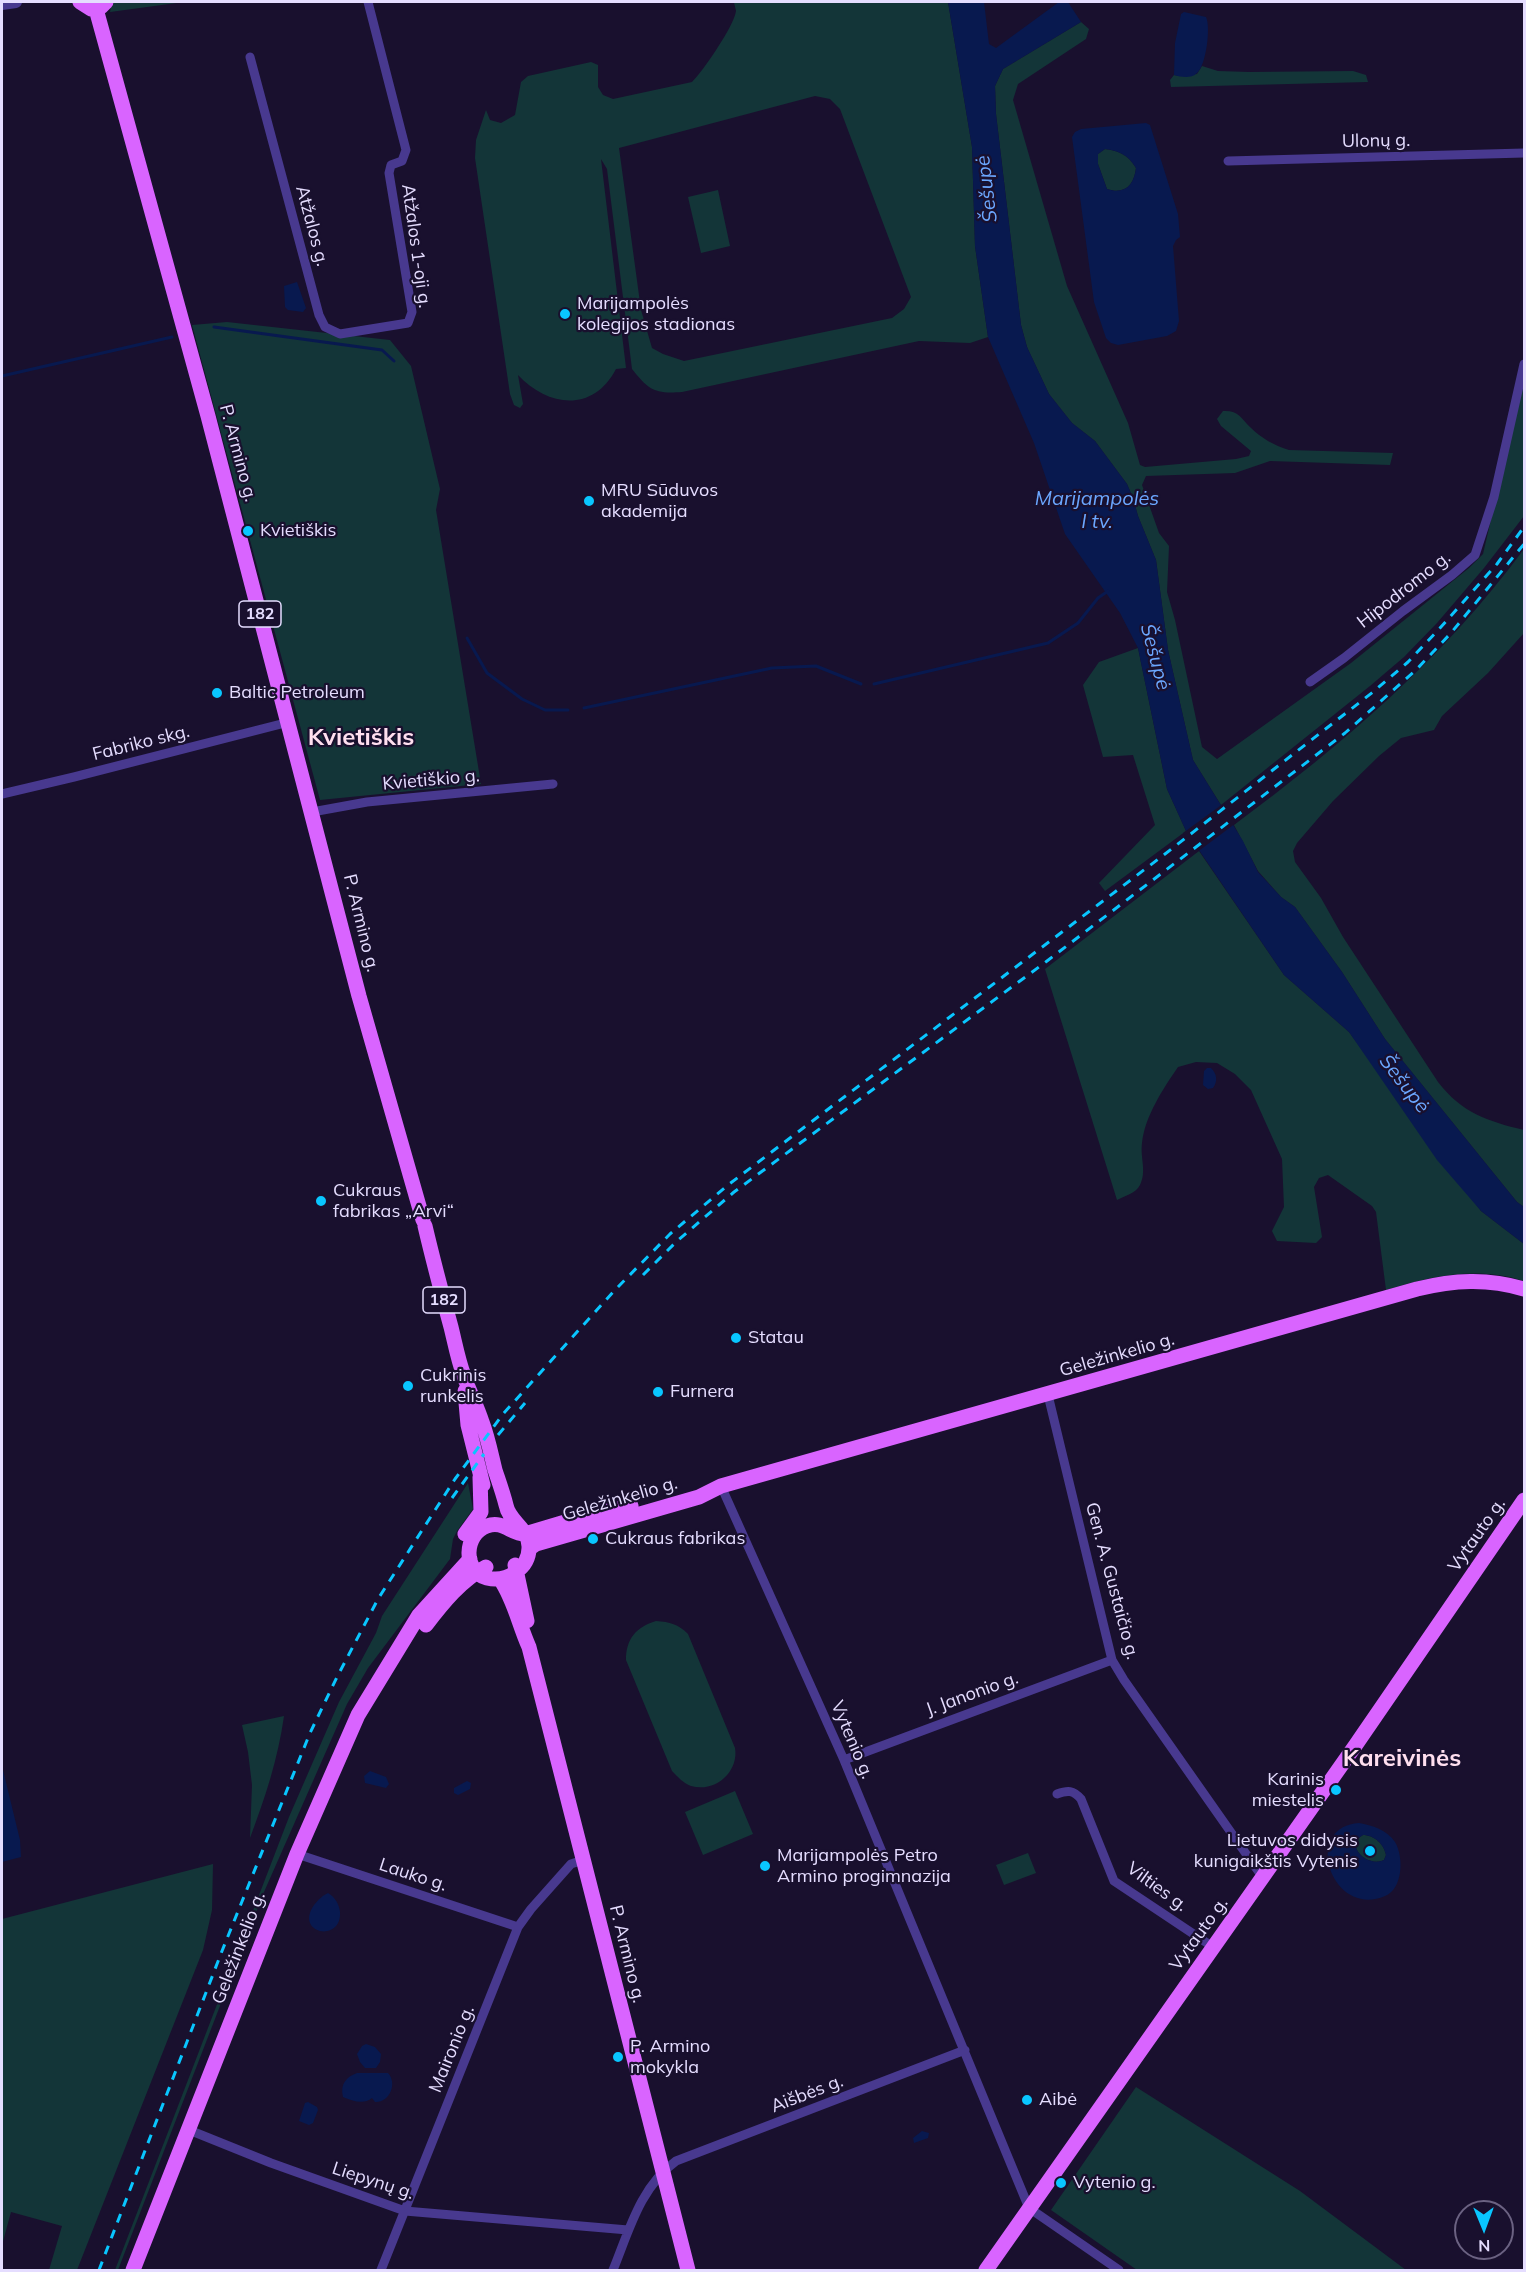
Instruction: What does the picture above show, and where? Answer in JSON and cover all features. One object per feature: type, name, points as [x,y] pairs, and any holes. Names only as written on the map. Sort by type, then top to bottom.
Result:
[{"type":"main road","name":"P. Armino g.","points":[[80,2],[86,7],[101,5],[359,996],[424,1223],[463,1374],[482,1421],[496,1473],[504,1491],[508,1513],[522,1535],[515,1567],[528,1624],[529,1647]]},
{"type":"main road","name":"Geležinkelio g.","points":[[522,1535],[536,1544],[699,1497],[722,1486],[1443,1283],[1485,1281],[1524,1289]]},
{"type":"main road","name":"P. Armino g.","points":[[463,1374],[468,1425],[480,1477],[495,1525]]},
{"type":"main road","name":"P. Armino g.","points":[[495,1525],[496,1473]]},
{"type":"main road","points":[[422,1620],[429,1595],[456,1566],[463,1537],[479,1516],[480,1477]]},
{"type":"main road","name":"Geležinkelio g.","points":[[522,1535],[696,1487],[722,1486]]},
{"type":"main road","name":"Vytauto g.","points":[[986,2271],[1263,1878],[1524,1500]]},
{"type":"main road","points":[[483,1572],[469,1548],[473,1537],[495,1525],[522,1535]]},
{"type":"main road","points":[[483,1572],[485,1567],[515,1567]]},
{"type":"main road","points":[[483,1572],[515,1567]]},
{"type":"main road","name":"Geležinkelio g.","points":[[134,2271],[297,1854],[358,1715],[400,1649],[422,1620],[462,1570],[483,1572],[478,1581],[422,1620]]},
{"type":"main road","name":"P. Armino g.","points":[[483,1572],[507,1589],[519,1626],[529,1647],[688,2271]]},
{"type":"street","points":[[2,4],[16,2]]},
{"type":"street","name":"Atžalos 1-oji g.","points":[[368,2],[406,150],[402,161],[391,165],[389,173],[412,312],[408,323],[402,324]]},
{"type":"street","name":"Atžalos g.","points":[[250,57],[319,315],[325,327],[340,334],[402,324]]},
{"type":"street","name":"Ulonų g.","points":[[1228,161],[1524,153]]},
{"type":"street","name":"Hipodromo g.","points":[[1310,682],[1452,575],[1475,555],[1494,497],[1524,364]]},
{"type":"street","name":"Fabriko skg.","points":[[2,794],[289,722]]},
{"type":"street","name":"Kvietiškio g.","points":[[312,812],[367,802],[553,784]]},
{"type":"street","name":"Gen. A. Gustaičio g.","points":[[1048,1395],[1112,1660],[1263,1878]]},
{"type":"street","name":"Vytenio g.","points":[[722,1486],[844,1760],[1029,2208]]},
{"type":"street","name":"J. Janonio g.","points":[[844,1760],[1112,1660]]},
{"type":"street","name":"Vilties g.","points":[[1057,1794],[1067,1790],[1074,1792],[1081,1799],[1114,1881],[1213,1947]]},
{"type":"street","name":"Lauko g.","points":[[297,1854],[518,1927]]},
{"type":"street","name":"Maironio g.","points":[[381,2271],[518,1927],[571,1864],[583,1860]]},
{"type":"street","name":"Aišbės g.","points":[[662,2171],[676,2161],[965,2050]]},
{"type":"street","name":"Liepynų g.","points":[[189,2130],[271,2163],[405,2211],[628,2230]]},
{"type":"street","points":[[613,2271],[646,2190],[662,2171]]},
{"type":"street","points":[[1029,2208],[1119,2271]]},
{"type":"green space","points":[[112,2],[184,2],[110,12]]},
{"type":"green space","points":[[734,2],[948,2],[972,147],[975,246],[988,337],[970,343],[919,341],[682,392],[653,389],[643,382],[632,369],[607,169],[601,159],[626,368],[616,369],[595,393],[583,399],[570,400],[556,399],[543,394],[518,375],[523,404],[520,408],[514,405],[510,394],[475,158],[476,140],[486,110],[490,120],[501,123],[515,115],[521,82],[528,76],[591,62],[598,65],[598,87],[603,95],[613,99],[692,82],[730,27],[736,11]],"holes":[[[815,96],[830,99],[840,109],[911,297],[904,309],[892,318],[684,361],[652,348],[641,310],[619,148]]]},
{"type":"green space","points":[[1081,22],[1089,29],[1086,39],[1018,84],[1013,100],[1067,286],[1128,423],[1140,465],[1145,467],[1249,456],[1251,451],[1221,426],[1217,419],[1223,411],[1236,413],[1263,438],[1289,450],[1393,453],[1390,465],[1270,461],[1235,473],[1146,476],[1142,485],[1159,533],[1169,546],[1167,592],[1202,747],[1217,759],[1351,663],[1469,568],[1483,554],[1524,378],[1524,516],[1484,568],[1437,623],[1404,657],[1221,805],[1193,760],[1168,650],[1156,560],[1133,498],[1127,484],[1095,441],[1072,423],[1049,394],[1027,347],[1021,325],[996,114],[995,86],[1003,69]]},
{"type":"green space","points":[[1202,66],[1218,71],[1353,71],[1366,75],[1368,82],[1171,87],[1170,80],[1174,75],[1197,74]]},
{"type":"green space","points":[[1105,149],[1123,154],[1136,168],[1128,187],[1119,191],[1107,189],[1098,164],[1098,154]]},
{"type":"green space","points":[[718,190],[730,246],[701,253],[688,197]]},
{"type":"green space","points":[[227,322],[390,340],[411,366],[440,489],[436,510],[481,784],[320,800],[192,325]]},
{"type":"green space","points":[[1524,549],[1524,633],[1488,673],[1442,716],[1434,730],[1401,738],[1379,756],[1333,801],[1297,843],[1293,851],[1295,862],[1321,898],[1343,937],[1447,1093],[1476,1114],[1524,1130],[1524,1207],[1517,1202],[1385,1039],[1342,972],[1295,907],[1281,897],[1258,871],[1234,825],[1314,763],[1390,698],[1460,627]]},
{"type":"green space","points":[[1138,648],[1167,789],[1186,831],[1105,891],[1099,883],[1155,825],[1133,755],[1103,757],[1083,685],[1099,662]]},
{"type":"green space","points":[[1199,851],[1284,975],[1349,1032],[1481,1211],[1524,1244],[1524,1281],[1489,1274],[1455,1275],[1437,1277],[1386,1290],[1376,1212],[1372,1206],[1328,1175],[1319,1178],[1314,1187],[1322,1237],[1316,1243],[1277,1241],[1272,1231],[1284,1207],[1282,1159],[1251,1090],[1235,1074],[1217,1063],[1196,1062],[1178,1067],[1147,1123],[1142,1143],[1143,1175],[1140,1185],[1133,1192],[1117,1200],[1045,969]]},
{"type":"green space","points":[[468,1483],[473,1509],[453,1539],[450,1559],[368,1668],[347,1704],[264,1892],[118,2270],[115,2270],[289,1817],[339,1702],[376,1633],[382,1616]]},
{"type":"green space","points":[[656,1621],[673,1624],[688,1634],[735,1748],[733,1765],[729,1772],[724,1779],[709,1786],[691,1786],[683,1782],[672,1771],[626,1660],[630,1640],[638,1630]]},
{"type":"green space","points":[[284,1716],[270,1778],[250,1838],[252,1785],[242,1725]]},
{"type":"green space","points":[[735,1791],[753,1834],[703,1855],[685,1812]]},
{"type":"green space","points":[[1363,1835],[1375,1838],[1381,1844],[1386,1855],[1384,1860],[1371,1861],[1360,1854],[1356,1844]]},
{"type":"green space","points":[[1028,1853],[1036,1873],[1004,1885],[996,1865]]},
{"type":"green space","points":[[213,1864],[212,1910],[203,1950],[77,2270],[49,2270],[62,2226],[11,2212],[2,2245],[2,1919]]},
{"type":"green space","points":[[1136,2087],[1300,2191],[1406,2270],[1137,2270],[1051,2210]]},
{"type":"water","name":"Marijampolės I tv.","points":[[948,2],[984,2],[989,44],[996,48],[1059,2],[1068,2],[1081,22],[1003,69],[995,86],[996,114],[1021,325],[1027,347],[1049,394],[1072,423],[1095,441],[1127,484],[1133,498],[1156,560],[1168,650],[1193,760],[1243,841],[1258,872],[1281,897],[1295,907],[1342,972],[1385,1039],[1517,1202],[1524,1207],[1524,1244],[1481,1211],[1437,1160],[1349,1032],[1284,975],[1186,831],[1167,789],[1138,648],[1120,613],[1065,534],[1034,443],[988,337],[975,246],[972,147]]},
{"type":"water","points":[[1184,12],[1206,17],[1208,29],[1203,63],[1195,75],[1186,77],[1174,75],[1175,43],[1181,14]]},
{"type":"water","points":[[1146,123],[1150,125],[1178,214],[1180,237],[1173,246],[1179,321],[1176,331],[1167,336],[1118,345],[1106,338],[1094,302],[1072,137],[1081,129]],"holes":[[[1105,149],[1119,152],[1127,157],[1136,168],[1128,187],[1119,191],[1107,189],[1098,164],[1098,154]]]},
{"type":"water","points":[[297,282],[306,308],[303,312],[288,310],[285,307],[284,286]]},
{"type":"water","points":[[1211,1068],[1216,1078],[1213,1088],[1208,1089],[1203,1085],[1204,1071]]},
{"type":"water","points":[[2,1766],[20,1840],[21,1857],[2,1862]]},
{"type":"water","points":[[370,1771],[386,1777],[389,1784],[386,1788],[365,1783],[364,1776]]},
{"type":"water","points":[[467,1781],[471,1783],[470,1789],[458,1795],[454,1793],[454,1788]]},
{"type":"water","points":[[1359,1823],[1384,1831],[1392,1838],[1398,1848],[1401,1864],[1398,1880],[1391,1892],[1385,1896],[1366,1900],[1350,1895],[1338,1884],[1330,1870],[1328,1854],[1331,1839],[1341,1828]],"holes":[[[1367,1835],[1375,1838],[1381,1844],[1386,1855],[1384,1860],[1371,1861],[1360,1854],[1356,1844],[1358,1839]]]},
{"type":"water","points":[[328,1893],[339,1906],[339,1922],[334,1928],[320,1931],[310,1923],[309,1915],[314,1905]]},
{"type":"water","points":[[366,2044],[375,2047],[381,2054],[376,2068],[365,2068],[360,2062],[357,2054]]},
{"type":"water","points":[[357,2073],[388,2073],[392,2082],[391,2092],[384,2099],[375,2102],[372,2098],[362,2102],[343,2097],[342,2088],[345,2082]]},
{"type":"water","points":[[308,2102],[318,2110],[313,2123],[309,2125],[299,2121],[305,2103]]},
{"type":"water","points":[[922,2131],[929,2133],[928,2138],[914,2143],[913,2138]]},
{"type":"pier","points":[[1224,803],[1236,823],[1196,853],[1183,833]]},
{"type":"waterway","points":[[214,327],[382,350],[394,361]]},
{"type":"waterway","points":[[2,376],[172,337]]},
{"type":"waterway","points":[[874,684],[1048,643],[1078,623],[1098,598],[1108,591]]},
{"type":"waterway","points":[[467,638],[487,673],[522,699],[545,710],[568,710]]},
{"type":"waterway","points":[[584,708],[772,668],[816,666],[861,684]]},
{"type":"railway","points":[[99,2270],[222,1951],[310,1733],[378,1599],[455,1479],[503,1414],[614,1291],[670,1234],[728,1185],[1165,854],[1373,692],[1408,662],[1440,628],[1497,564],[1524,527]]},
{"type":"railway","points":[[643,1275],[676,1242],[734,1192],[1047,961],[1345,733],[1416,670],[1451,633],[1524,544]]},
{"type":"railway","points":[[498,1435],[525,1403]]},
{"type":"railway","points":[[452,1498],[484,1454]]},
{"type":"place","name":"Marijampolės kolegijos stadionas","points":[[565,314]]},
{"type":"place","name":"MRU Sūduvos akademija","points":[[589,501]]},
{"type":"place","name":"Kvietiškis","points":[[248,531]]},
{"type":"place","name":"Baltic Petroleum","points":[[217,693]]},
{"type":"place","name":"Cukraus fabrikas „Arvi“","points":[[321,1201]]},
{"type":"place","name":"Statau","points":[[736,1338]]},
{"type":"place","name":"Cukrinis runkelis","points":[[408,1386]]},
{"type":"place","name":"Furnera","points":[[658,1392]]},
{"type":"place","name":"Cukraus fabrikas","points":[[593,1539]]},
{"type":"place","name":"Karinis miestelis","points":[[1336,1790]]},
{"type":"place","name":"Lietuvos didysis kunigaikštis Vytenis","points":[[1370,1851]]},
{"type":"place","name":"Marijampolės Petro Armino progimnazija","points":[[765,1866]]},
{"type":"place","name":"P. Armino mokykla","points":[[618,2057]]},
{"type":"place","name":"Aibė","points":[[1027,2100]]},
{"type":"place","name":"Vytenio g.","points":[[1061,2183]]},
{"type":"district","name":"Kvietiškis","points":[[361,738]]},
{"type":"district","name":"Kareivinės","points":[[1402,1759]]},
{"type":"water label","name":"Šešupė","points":[[987,189]]},
{"type":"water label","name":"Šešupė","points":[[1155,657]]},
{"type":"water label","name":"Šešupė","points":[[1404,1084]]}]
